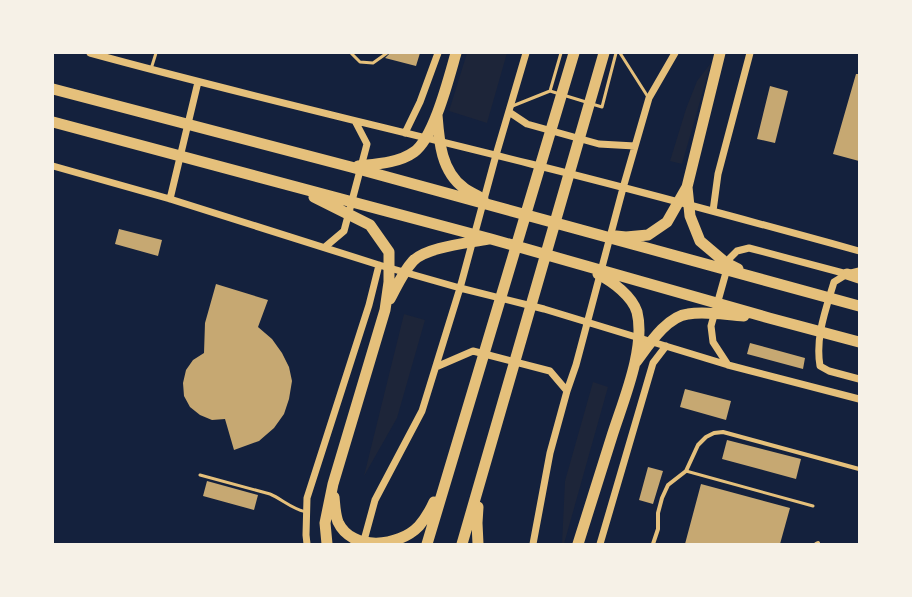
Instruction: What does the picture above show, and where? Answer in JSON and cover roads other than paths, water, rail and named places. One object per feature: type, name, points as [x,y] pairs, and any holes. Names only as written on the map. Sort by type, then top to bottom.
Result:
[{"type":"highway","points":[[351,167],[383,164],[414,152],[423,142],[437,114],[456,53]]},
{"type":"highway","points":[[426,544],[574,53]]},
{"type":"highway","points":[[462,544],[604,53]]},
{"type":"highway","points":[[593,234],[626,237],[648,235],[667,222],[687,187],[720,53]]},
{"type":"highway","points":[[53,89],[351,167],[859,306]]},
{"type":"highway","points":[[437,114],[442,156],[451,175],[464,188],[499,208]]},
{"type":"highway","points":[[53,122],[491,239],[768,318],[859,342]]},
{"type":"highway","points":[[293,186],[370,226],[388,252],[389,282],[385,310]]},
{"type":"highway","points":[[687,187],[690,216],[700,241],[726,263],[756,279]]},
{"type":"highway","points":[[328,544],[325,523],[333,484],[385,310],[398,282],[414,260],[429,252],[451,246],[491,239]]},
{"type":"highway","points":[[578,544],[635,364],[639,327],[636,310],[628,297],[608,279],[580,265]]},
{"type":"highway","points":[[847,274],[859,278]]},
{"type":"highway","points":[[635,364],[649,343],[662,329],[670,322],[687,314],[768,318]]},
{"type":"highway","points":[[333,484],[335,511],[339,522],[346,533],[357,540],[368,543],[390,543],[407,535],[419,526],[429,512],[449,467]]},
{"type":"highway","points":[[478,544],[477,523],[482,475]]},
{"type":"street","points":[[90,53],[150,70],[712,210],[859,250]]},
{"type":"street","points":[[405,133],[420,102],[438,53]]},
{"type":"street","points":[[364,544],[375,500],[422,411],[460,288],[496,155],[526,53]]},
{"type":"street","points":[[533,544],[550,453],[567,391],[576,365],[635,146],[649,98],[675,53]]},
{"type":"street","points":[[712,210],[718,174],[750,53]]},
{"type":"street","points":[[170,199],[198,82]]},
{"type":"street","points":[[509,109],[527,124],[599,144],[635,146]]},
{"type":"street","points":[[325,247],[344,231],[367,144],[355,121]]},
{"type":"street","points":[[53,166],[170,199],[460,288],[544,309],[728,365],[859,400]]},
{"type":"street","points":[[728,365],[713,342],[711,326],[730,258],[737,251],[749,248],[847,274]]},
{"type":"street","points":[[307,544],[307,498],[369,305],[379,264]]},
{"type":"street","points":[[859,272],[847,274],[834,282],[819,336],[820,366],[829,371],[859,380]]},
{"type":"street","points":[[600,544],[653,363],[666,346]]},
{"type":"street","points":[[436,367],[473,351],[550,371],[567,391]]},
{"type":"street","points":[[654,544],[658,529],[658,513],[662,498],[668,485],[686,471],[698,445],[706,437],[714,433],[723,432],[859,469]]},
{"type":"lane","points":[[150,70],[156,53]]},
{"type":"lane","points":[[350,53],[360,62],[373,63],[387,53]]},
{"type":"lane","points":[[550,91],[561,53]]},
{"type":"lane","points":[[509,109],[550,91],[602,107],[616,53]]},
{"type":"lane","points":[[620,53],[649,98]]},
{"type":"lane","points":[[686,471],[813,506]]},
{"type":"lane","points":[[200,475],[270,494],[279,498],[298,511],[307,512]]}]
